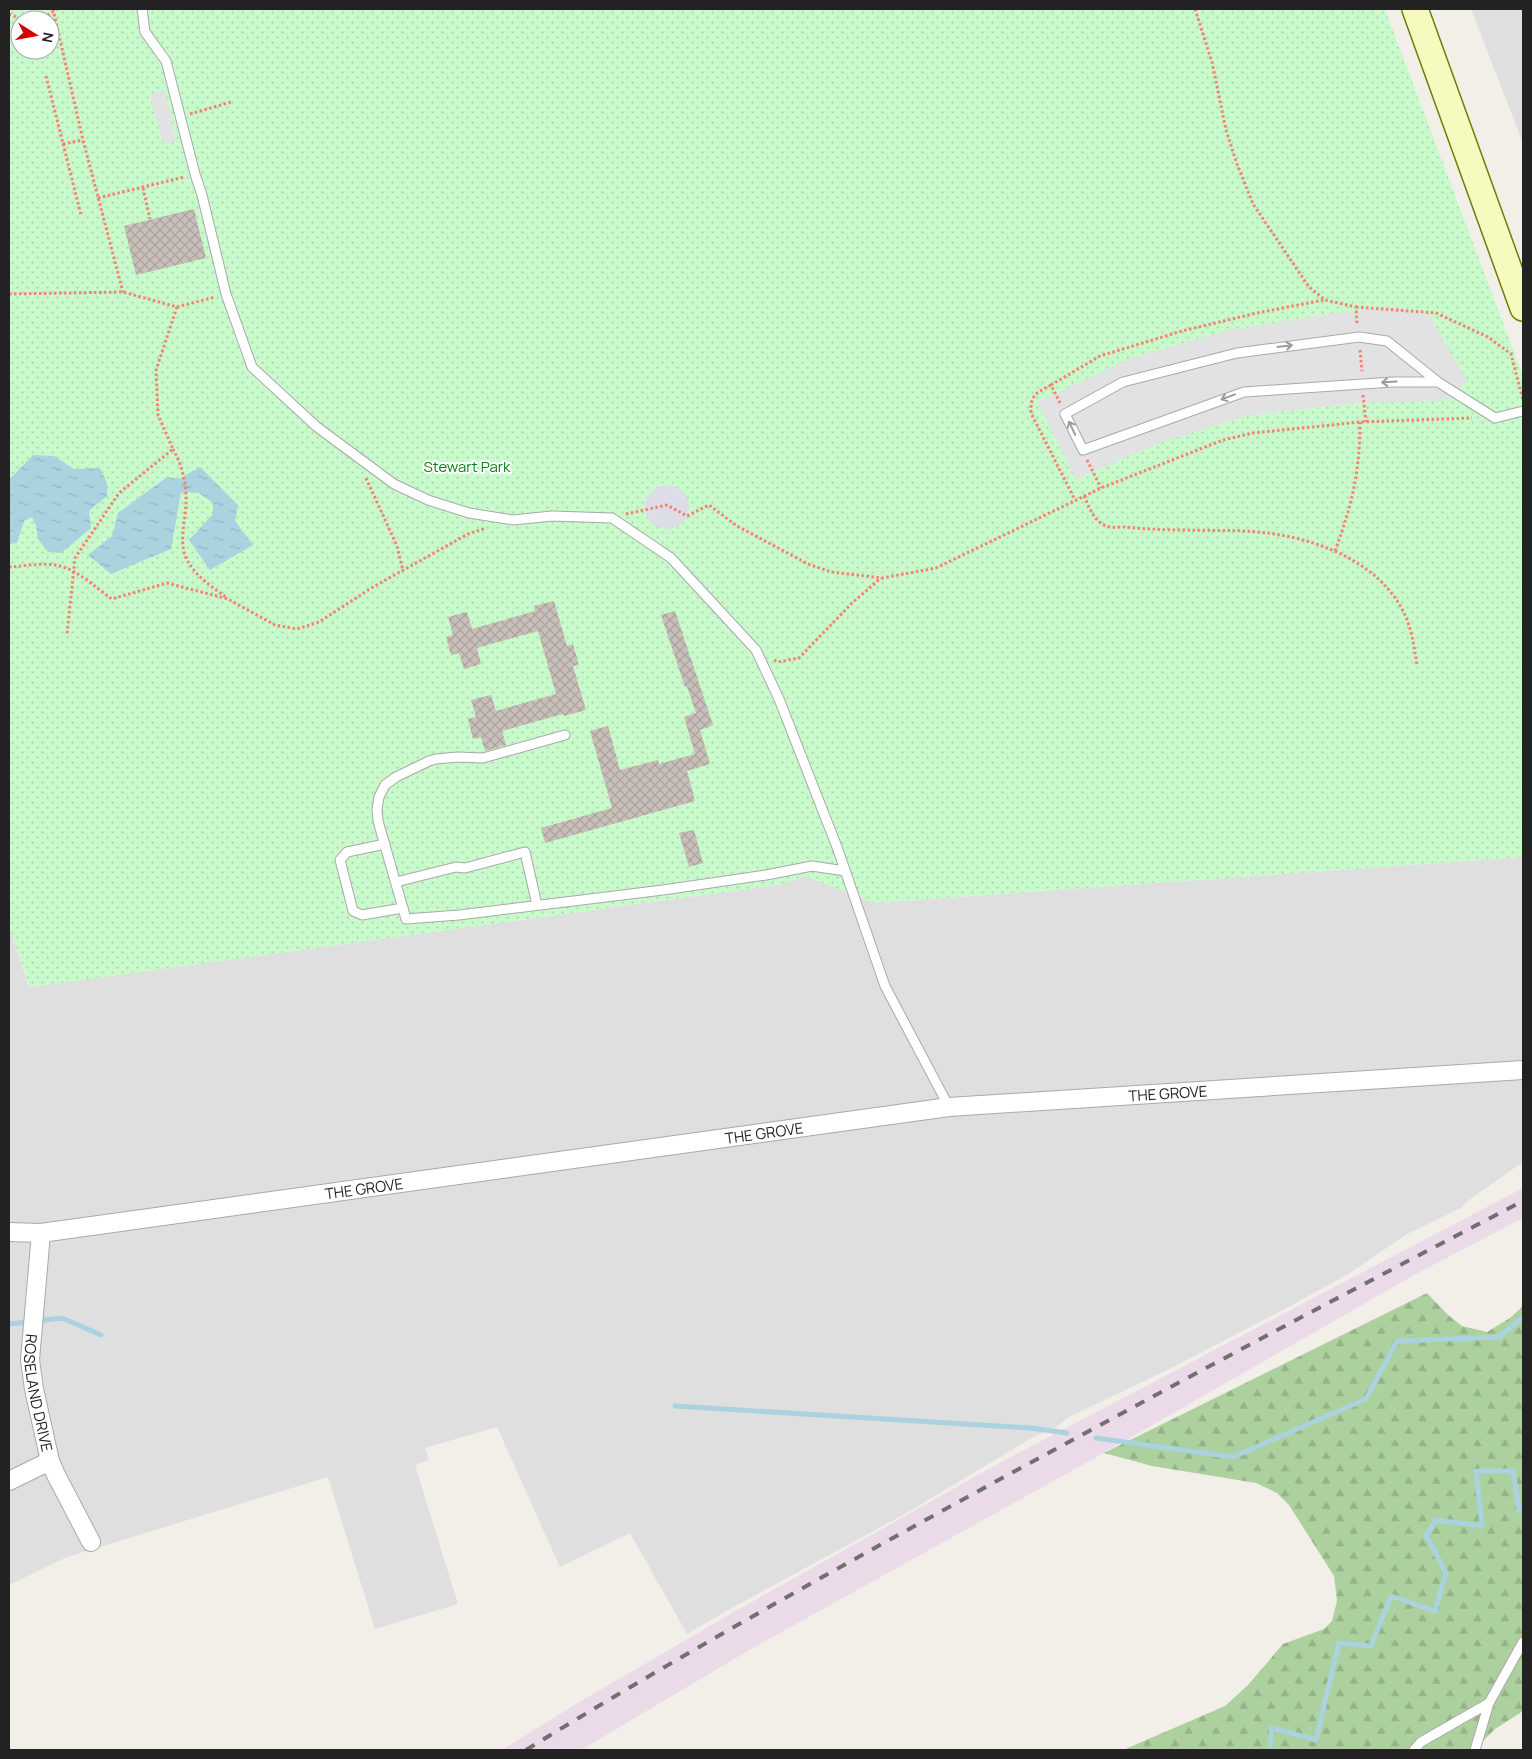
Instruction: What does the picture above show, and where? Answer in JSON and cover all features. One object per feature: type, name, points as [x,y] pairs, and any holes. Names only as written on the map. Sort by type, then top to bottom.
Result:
[{"type":"main road","points":[[1416,9],[1523,308]]},
{"type":"street","name":"THE GROVE","points":[[9,1232],[41,1233],[949,1107],[1523,1070]]},
{"type":"street","name":"ROSELAND DRIVE","points":[[41,1233],[30,1360],[34,1388],[50,1461],[91,1542]]},
{"type":"street","points":[[9,1481],[50,1461]]},
{"type":"lane","points":[[142,9],[145,32],[166,61],[226,294],[252,367],[317,427],[394,484],[428,500],[469,513],[513,520],[552,516],[612,518],[671,558],[756,650],[779,699],[845,871],[885,986],[949,1107]]},
{"type":"lane","points":[[1438,382],[1393,382],[1244,392],[1083,450],[1065,414],[1123,382],[1132,379],[1237,352],[1359,337],[1387,341],[1438,382],[1495,418],[1523,412]]},
{"type":"lane","points":[[565,735],[484,758],[458,757],[436,759],[396,777],[385,785],[379,797],[378,821],[406,919],[459,915],[673,888],[766,875],[812,866],[845,871]]},
{"type":"lane","points":[[385,844],[347,852],[340,860],[353,911],[362,915],[403,908]]},
{"type":"lane","points":[[396,882],[456,867],[465,868],[525,852],[537,905]]},
{"type":"lane","points":[[1475,1750],[1489,1703],[1523,1642]]},
{"type":"lane","points":[[1414,1750],[1421,1742],[1489,1703]]},
{"type":"path","points":[[1195,9],[1212,62],[1232,147],[1253,204],[1309,287],[1325,300]]},
{"type":"path","points":[[60,37],[83,140],[123,292]]},
{"type":"path","points":[[46,76],[81,215]]},
{"type":"path","points":[[193,113],[231,102]]},
{"type":"path","points":[[63,144],[83,140]]},
{"type":"path","points":[[98,198],[195,174]]},
{"type":"path","points":[[143,188],[150,219]]},
{"type":"path","points":[[9,294],[123,292],[177,307],[226,294]]},
{"type":"path","points":[[1074,500],[1031,413],[1031,402],[1036,392],[1100,356],[1182,331],[1258,313],[1325,300],[1356,307],[1436,313],[1488,337],[1511,354],[1523,403]]},
{"type":"path","points":[[177,307],[156,370],[158,415],[180,461],[182,470],[186,496],[182,546],[194,570],[228,599],[274,625],[297,629],[318,622],[468,534],[513,520]]},
{"type":"path","points":[[1356,307],[1357,324]]},
{"type":"path","points":[[1360,350],[1362,371]]},
{"type":"path","points":[[1051,385],[1065,414]]},
{"type":"path","points":[[1363,392],[1366,422]]},
{"type":"path","points":[[612,518],[646,508],[667,505],[687,516],[709,505],[737,526],[808,564],[831,572],[882,578],[936,568],[1074,500],[1222,440],[1253,433],[1360,422],[1495,418]]},
{"type":"path","points":[[1335,551],[1351,506],[1356,485],[1360,450],[1360,422]]},
{"type":"path","points":[[68,634],[75,558],[80,549],[120,493],[173,449]]},
{"type":"path","points":[[1083,450],[1101,488]]},
{"type":"path","points":[[360,458],[365,476],[397,546],[403,571]]},
{"type":"path","points":[[1084,496],[1093,516],[1105,526],[1151,530],[1244,531],[1279,534],[1299,538],[1335,551],[1368,570],[1390,591],[1404,614],[1410,629],[1417,665]]},
{"type":"path","points":[[9,567],[43,564],[59,566],[74,572],[112,599],[167,584],[228,599]]},
{"type":"path","points":[[756,650],[778,662],[799,658],[852,603],[882,578]]},
{"type":"shaded area","points":[[1471,9],[1523,9],[1523,143]]},
{"type":"shaded area","points":[[164,90],[177,141],[163,144],[150,94]]},
{"type":"shaded area","points":[[1380,308],[1401,308],[1429,315],[1467,381],[1445,401],[1355,403],[1246,416],[1162,442],[1076,479],[1037,402],[1132,358],[1225,331],[1327,314]]},
{"type":"shaded area","points":[[667,485],[679,489],[685,495],[689,507],[685,519],[679,525],[667,529],[655,525],[649,519],[645,507],[649,495],[655,489]]},
{"type":"shaded area","points":[[1523,857],[1523,1162],[1466,1202],[1461,1208],[1407,1234],[1350,1273],[1169,1369],[1067,1418],[1055,1428],[1035,1436],[903,1515],[687,1634],[630,1533],[560,1567],[497,1427],[425,1448],[429,1460],[415,1465],[458,1604],[375,1629],[328,1477],[67,1557],[9,1585],[9,926],[29,987],[777,885],[805,876],[875,903]]},
{"type":"shaded area","points":[[1523,1188],[1523,1218],[1416,1274],[1104,1453],[751,1649],[581,1750],[502,1750],[576,1704],[741,1608],[1003,1461]]},
{"type":"green space","name":"Stewart Park","points":[[9,9],[1385,9],[1523,376],[1523,857],[875,903],[805,876],[777,885],[30,987],[9,926]]},
{"type":"green space","points":[[1427,1293],[1448,1315],[1462,1326],[1487,1332],[1510,1318],[1523,1306],[1523,1711],[1495,1729],[1474,1750],[1123,1750],[1225,1706],[1248,1685],[1283,1644],[1324,1629],[1332,1621],[1337,1601],[1334,1576],[1289,1505],[1277,1493],[1256,1483],[1152,1466],[1104,1453]]},
{"type":"water","points":[[33,455],[54,456],[74,469],[100,468],[107,483],[107,496],[89,511],[91,528],[61,553],[48,552],[38,539],[36,525],[32,517],[24,521],[17,543],[9,543],[9,480]]},
{"type":"water","points":[[200,467],[238,505],[235,521],[253,545],[210,570],[189,540],[213,514],[213,503],[199,493],[181,492],[171,549],[111,574],[88,555],[112,536],[118,513],[167,477],[179,479]]},
{"type":"building","points":[[194,209],[206,258],[136,275],[124,226]]},
{"type":"building","points":[[554,601],[567,646],[573,644],[579,665],[573,666],[586,710],[564,716],[563,714],[502,731],[506,745],[485,751],[481,737],[473,739],[468,719],[476,717],[471,700],[491,695],[496,711],[556,694],[538,631],[477,648],[481,664],[464,669],[459,653],[451,655],[446,637],[453,635],[448,617],[467,612],[472,629],[535,611],[534,606]]},
{"type":"building","points":[[675,611],[713,725],[700,730],[710,764],[687,771],[695,801],[545,843],[541,828],[612,808],[590,731],[608,726],[620,770],[658,760],[659,764],[695,754],[684,717],[696,713],[687,686],[685,687],[661,615]]},
{"type":"building","points":[[694,830],[703,863],[689,867],[679,833]]},
{"type":"waterway","points":[[1096,1438],[1233,1457],[1366,1399],[1397,1341],[1499,1337],[1523,1317]]},
{"type":"waterway","points":[[9,1324],[62,1318],[101,1335]]},
{"type":"waterway","points":[[675,1406],[1031,1428],[1067,1433]]},
{"type":"waterway","points":[[1270,1750],[1272,1728],[1316,1740],[1339,1643],[1371,1646],[1391,1596],[1435,1611],[1446,1573],[1426,1535],[1436,1520],[1482,1526],[1476,1471],[1513,1471],[1519,1510],[1523,1507]]},
{"type":"railway","points":[[526,1750],[712,1639],[901,1533],[1213,1364],[1523,1201]]}]
